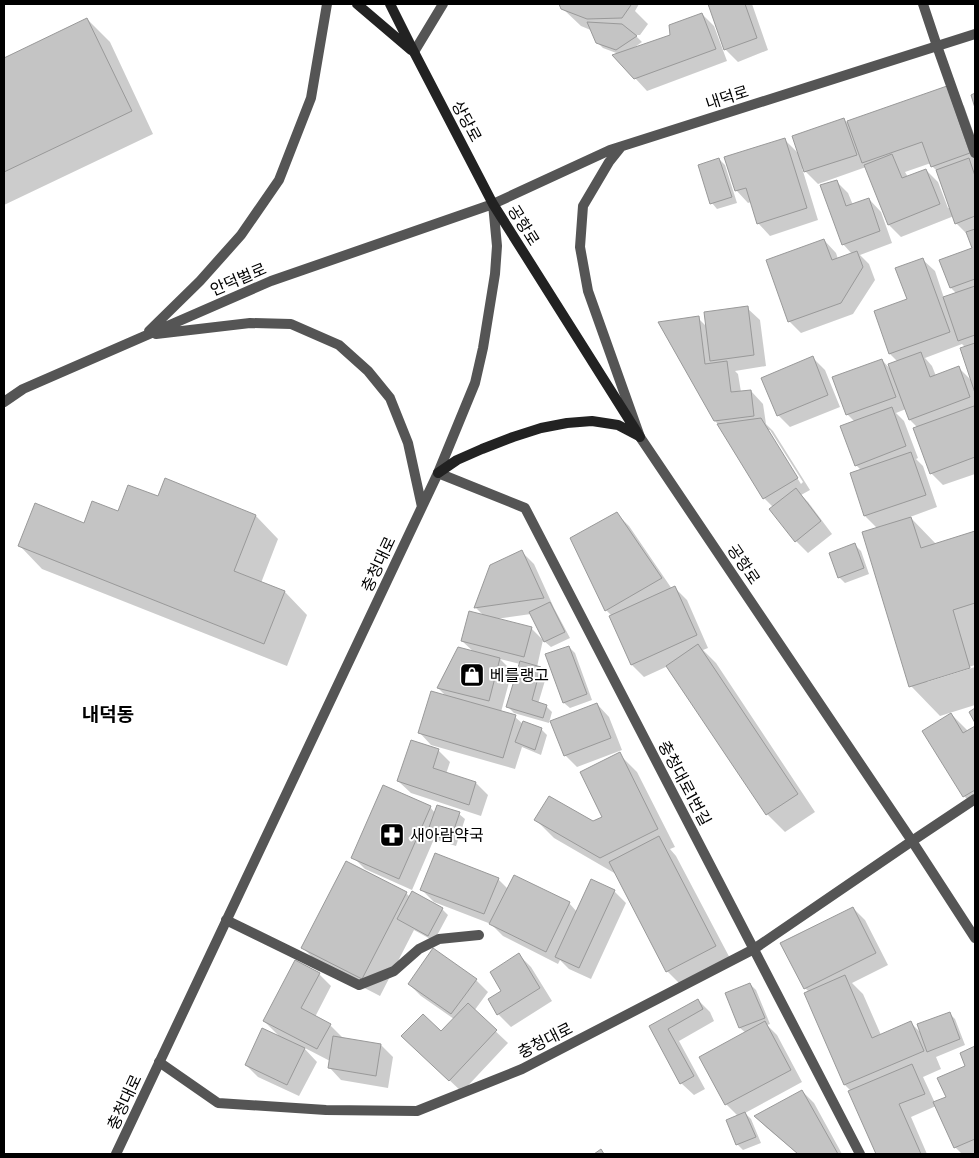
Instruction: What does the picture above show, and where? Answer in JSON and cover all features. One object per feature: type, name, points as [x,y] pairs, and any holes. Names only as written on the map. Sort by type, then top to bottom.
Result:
[{"type":"main road","name":"상당로","points":[[357,4],[414,52]]},
{"type":"main road","name":"상당로","points":[[390,4],[493,204]]},
{"type":"main road","name":"공항로","points":[[493,204],[640,436]]},
{"type":"main road","points":[[438,473],[457,460],[482,449],[532,431],[567,422],[592,421],[618,425],[640,436]]},
{"type":"street","points":[[145,335],[200,281],[241,235],[279,180],[311,98],[327,4]]},
{"type":"street","points":[[414,52],[443,4]]},
{"type":"street","points":[[923,4],[975,153]]},
{"type":"street","name":"내덕로","points":[[493,204],[610,150],[975,34]]},
{"type":"street","points":[[622,146],[609,162],[583,206],[580,247],[588,291],[640,436]]},
{"type":"street","name":"안덕벌로","points":[[4,402],[23,389],[271,281],[493,204]]},
{"type":"street","name":"충청대로","points":[[116,1154],[438,473],[475,383],[483,348],[495,274],[497,246],[493,204]]},
{"type":"street","points":[[145,335],[250,323],[291,324],[339,345],[368,371],[390,398],[408,443],[422,507]]},
{"type":"street","name":"공항로","points":[[640,436],[912,840],[975,938]]},
{"type":"street","name":"충청대로1번길","points":[[438,473],[525,508],[860,1154]]},
{"type":"street","name":"충청대로","points":[[159,1062],[218,1103],[326,1110],[417,1111],[522,1069],[754,949],[975,799]]},
{"type":"street","points":[[226,920],[359,985],[394,971],[419,949],[439,939],[478,935]]},
{"type":"building","points":[[559,4],[631,5],[622,18],[587,19],[561,9]]},
{"type":"building","points":[[708,4],[745,4],[757,38],[724,50]]},
{"type":"building","points":[[702,13],[716,49],[634,79],[612,55],[670,35],[669,25]]},
{"type":"building","points":[[87,18],[132,111],[4,172],[4,58]]},
{"type":"building","points":[[587,22],[622,24],[637,36],[616,50],[596,43]]},
{"type":"building","points":[[947,86],[970,153],[931,167],[922,142],[862,163],[847,121]]},
{"type":"building","points":[[975,93],[975,108],[971,95]]},
{"type":"building","points":[[844,118],[857,155],[804,172],[792,136]]},
{"type":"building","points":[[785,138],[807,208],[757,224],[746,188],[735,191],[724,157]]},
{"type":"building","points":[[892,154],[902,178],[926,169],[940,204],[888,225],[864,165]]},
{"type":"building","points":[[719,158],[732,197],[710,204],[698,165]]},
{"type":"building","points":[[969,158],[975,176],[975,216],[955,224],[936,170]]},
{"type":"building","points":[[837,180],[846,206],[869,198],[880,231],[842,245],[820,185]]},
{"type":"building","points":[[975,229],[975,279],[950,288],[939,260],[972,248],[966,232]]},
{"type":"building","points":[[824,239],[832,260],[857,251],[863,267],[841,303],[788,322],[766,260]]},
{"type":"building","points":[[923,258],[950,332],[889,354],[874,311],[907,299],[895,268]]},
{"type":"building","points":[[975,286],[975,335],[958,341],[943,297]]},
{"type":"building","points":[[748,306],[754,355],[710,361],[704,312]]},
{"type":"building","points":[[699,316],[705,364],[727,361],[731,392],[751,390],[754,416],[714,421],[658,322]]},
{"type":"building","points":[[975,343],[975,393],[960,348]]},
{"type":"building","points":[[921,352],[930,377],[959,366],[970,397],[909,420],[888,364]]},
{"type":"building","points":[[813,356],[828,395],[777,416],[761,378]]},
{"type":"building","points":[[882,359],[896,397],[846,415],[832,377]]},
{"type":"building","points":[[974,406],[975,457],[930,474],[913,428]]},
{"type":"building","points":[[892,407],[906,446],[855,466],[840,426]]},
{"type":"building","points":[[761,418],[798,478],[763,499],[717,424]]},
{"type":"building","points":[[911,452],[926,495],[864,516],[850,473]]},
{"type":"building","points":[[165,478],[256,515],[234,571],[285,591],[264,644],[18,546],[35,503],[84,523],[92,501],[118,511],[128,485],[158,496]]},
{"type":"building","points":[[796,488],[821,521],[795,542],[769,509]]},
{"type":"building","points":[[617,512],[662,578],[605,611],[570,538]]},
{"type":"building","points":[[911,517],[921,548],[975,531],[975,603],[953,610],[970,668],[909,687],[862,532]]},
{"type":"building","points":[[855,543],[864,568],[838,578],[829,553]]},
{"type":"building","points":[[522,550],[544,598],[474,608],[490,565]]},
{"type":"building","points":[[675,586],[697,635],[631,665],[609,616]]},
{"type":"building","points":[[550,602],[565,632],[544,642],[529,612]]},
{"type":"building","points":[[469,611],[532,627],[524,657],[461,641]]},
{"type":"building","points":[[698,644],[798,794],[766,815],[666,666]]},
{"type":"building","points":[[569,646],[587,694],[563,703],[545,654]]},
{"type":"building","points":[[458,647],[500,658],[489,701],[437,688]]},
{"type":"building","points":[[520,661],[541,667],[532,700],[547,705],[543,718],[506,707]]},
{"type":"building","points":[[431,691],[516,715],[503,758],[418,733]]},
{"type":"building","points":[[597,703],[611,738],[564,756],[550,721]]},
{"type":"building","points":[[975,708],[975,723],[969,712]]},
{"type":"building","points":[[951,713],[963,733],[975,726],[975,790],[963,797],[922,731]]},
{"type":"building","points":[[523,721],[542,728],[535,750],[515,742]]},
{"type":"building","points":[[411,740],[439,749],[433,768],[476,782],[469,805],[397,781]]},
{"type":"building","points":[[620,752],[658,829],[600,858],[534,820],[549,796],[593,821],[602,817],[580,772]]},
{"type":"building","points":[[383,785],[431,806],[399,879],[351,858]]},
{"type":"building","points":[[437,805],[460,812],[450,841],[427,833]]},
{"type":"building","points":[[659,836],[716,946],[666,972],[609,862]]},
{"type":"building","points":[[435,853],[499,878],[484,914],[420,890]]},
{"type":"building","points":[[346,861],[407,892],[362,979],[301,948]]},
{"type":"building","points":[[514,875],[570,902],[546,952],[489,924]]},
{"type":"building","points":[[591,879],[615,890],[579,968],[555,957]]},
{"type":"building","points":[[412,891],[443,908],[428,936],[397,919]]},
{"type":"building","points":[[853,907],[876,953],[804,989],[780,943]]},
{"type":"building","points":[[433,948],[477,979],[451,1014],[408,984]]},
{"type":"building","points":[[519,953],[540,988],[497,1015],[488,999],[501,991],[490,972]]},
{"type":"building","points":[[295,960],[320,973],[301,1008],[331,1024],[317,1049],[263,1021]]},
{"type":"building","points":[[845,975],[872,1038],[911,1021],[924,1051],[844,1085],[804,993]]},
{"type":"building","points":[[750,983],[765,1018],[739,1028],[725,993]]},
{"type":"building","points":[[698,999],[703,1009],[668,1029],[694,1076],[680,1084],[649,1026]]},
{"type":"building","points":[[468,1003],[497,1030],[449,1081],[401,1036],[423,1014],[441,1031]]},
{"type":"building","points":[[950,1012],[960,1039],[927,1052],[917,1024]]},
{"type":"building","points":[[765,1021],[791,1070],[725,1105],[699,1057]]},
{"type":"building","points":[[262,1028],[305,1048],[287,1085],[245,1065]]},
{"type":"building","points":[[333,1036],[381,1044],[376,1076],[328,1068]]},
{"type":"building","points":[[975,1046],[975,1139],[954,1148],[933,1102],[946,1097],[937,1078],[965,1066],[960,1053]]},
{"type":"building","points":[[912,1064],[925,1094],[899,1104],[921,1154],[876,1154],[848,1091]]},
{"type":"building","points":[[802,1090],[838,1154],[798,1154],[754,1116]]},
{"type":"building","points":[[745,1112],[756,1137],[736,1145],[726,1120]]},
{"type":"building","points":[[601,1149],[604,1154],[594,1154]]},
{"type":"place","name":"베를랭고","points":[[472,675]]},
{"type":"place","name":"새아람약국","points":[[392,835]]},
{"type":"district","name":"내덕동","points":[[108,714]]}]
